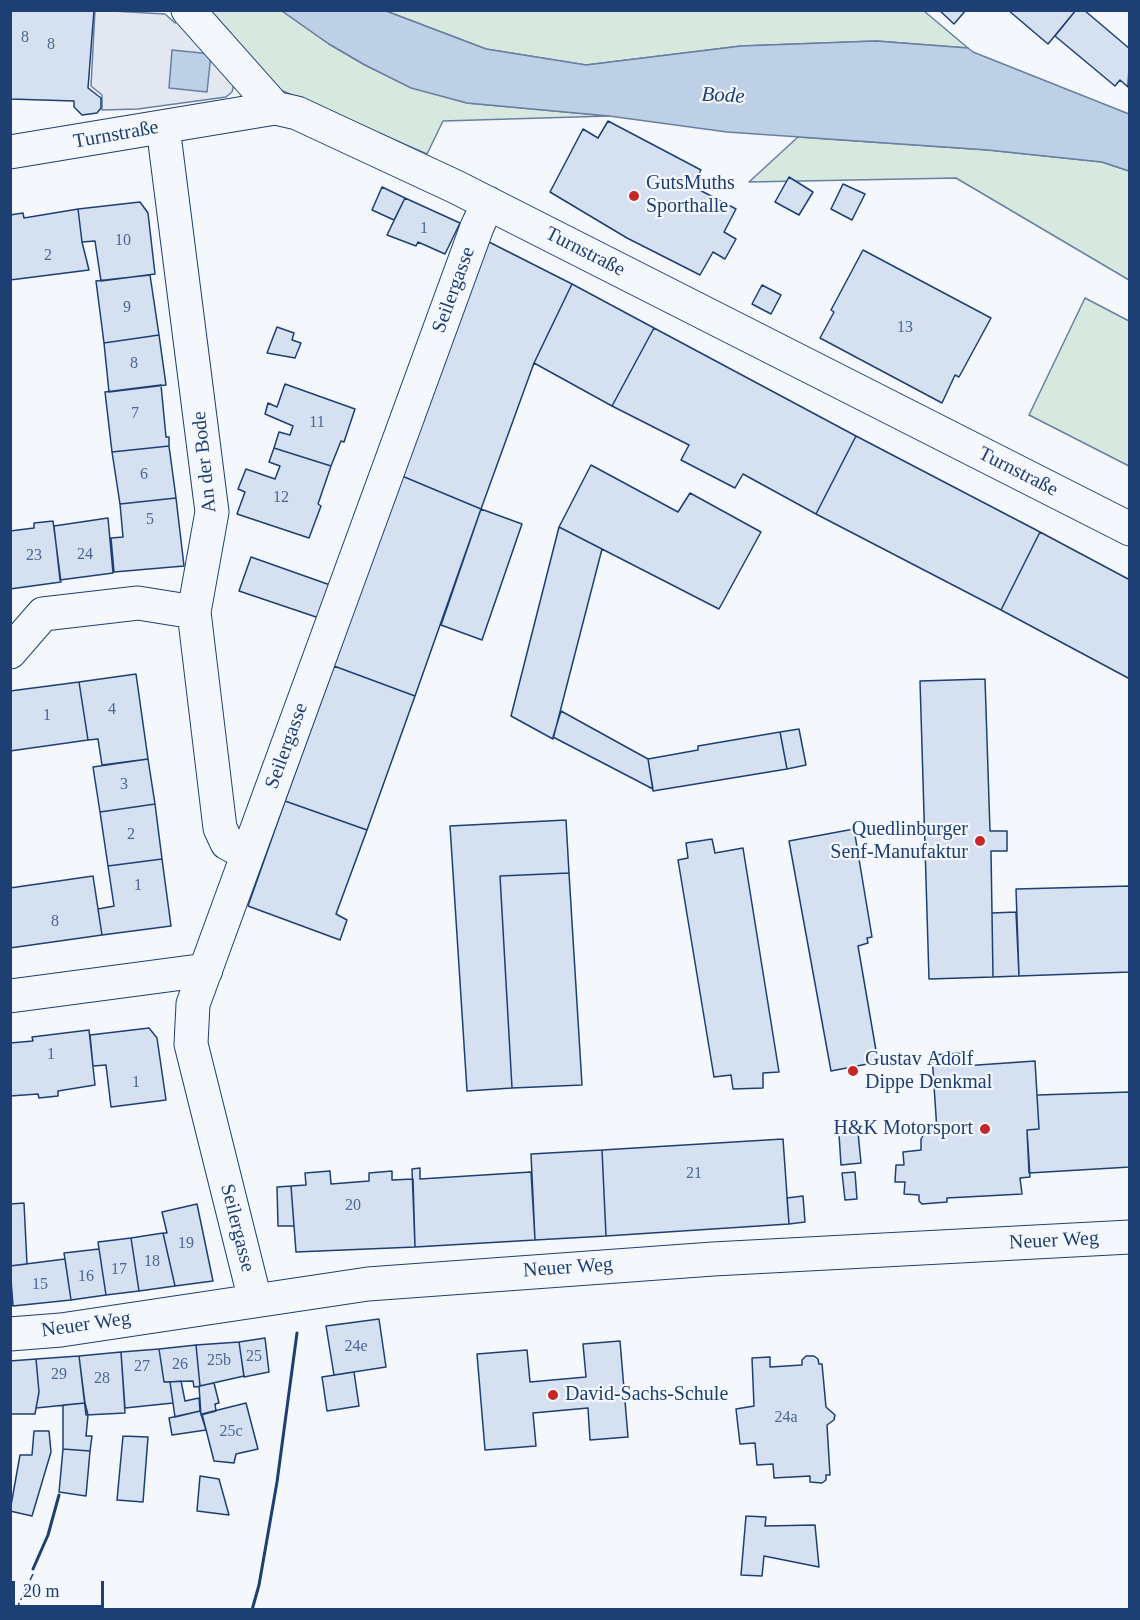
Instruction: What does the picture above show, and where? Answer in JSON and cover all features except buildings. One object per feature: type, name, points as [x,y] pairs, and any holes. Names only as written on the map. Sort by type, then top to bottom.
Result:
[{"type":"street","points":[[188,10],[274,108]]},
{"type":"street","name":"Turnstraße","points":[[10,152],[274,108],[297,113],[488,203],[1130,529]]},
{"type":"street","name":"An der Bode","points":[[163,127],[212,512],[194,612],[220,828],[227,843],[247,854]]},
{"type":"street","name":"Seilergasse","points":[[255,1300],[191,1044],[194,1004],[477,227],[488,203]]},
{"type":"street","points":[[10,652],[43,614],[138,603],[194,612]]},
{"type":"street","points":[[10,996],[206,970]]},
{"type":"street","name":"Neuer Weg","points":[[10,1334],[61,1330],[368,1284],[483,1274],[1130,1237]]},
{"type":"shaded area","points":[[95,10],[165,14],[175,23],[181,18],[234,84],[232,92],[226,97],[138,109],[102,110],[102,95],[91,86]]},
{"type":"shaded area","points":[[205,11],[282,11],[329,44],[365,65],[411,87],[467,103],[609,116],[443,121],[427,154],[276,88]]},
{"type":"shaded area","points":[[386,11],[924,11],[968,48],[876,41],[741,46],[586,65],[486,49]]},
{"type":"shaded area","points":[[798,137],[988,150],[1102,162],[1129,171],[1129,280],[956,178],[749,182]]},
{"type":"shaded area","points":[[1085,298],[1129,321],[1129,466],[1029,415]]},
{"type":"water","name":"Bode","points":[[282,11],[386,11],[486,49],[586,65],[741,46],[876,41],[968,48],[973,52],[1129,114],[1129,171],[1102,162],[988,150],[727,132],[609,116],[467,103],[411,88],[329,44]]},
{"type":"water","points":[[172,50],[211,54],[207,92],[169,88]]},
{"type":"fence","points":[[16,1610],[33,1574]]},
{"type":"wall","points":[[252,1610],[259,1585],[277,1482],[297,1333]]},
{"type":"wall","points":[[33,1569],[48,1535],[59,1495]]},
{"type":"place","name":"GutsMuths Sporthalle","points":[[634,196]]},
{"type":"place","name":"Quedlinburger Senf-Manufaktur","points":[[980,841]]},
{"type":"place","name":"Gustav Adolf Dippe Denkmal","points":[[853,1071]]},
{"type":"place","name":"H&K Motorsport","points":[[985,1129]]},
{"type":"place","name":"David-Sachs-Schule","points":[[553,1395]]}]
